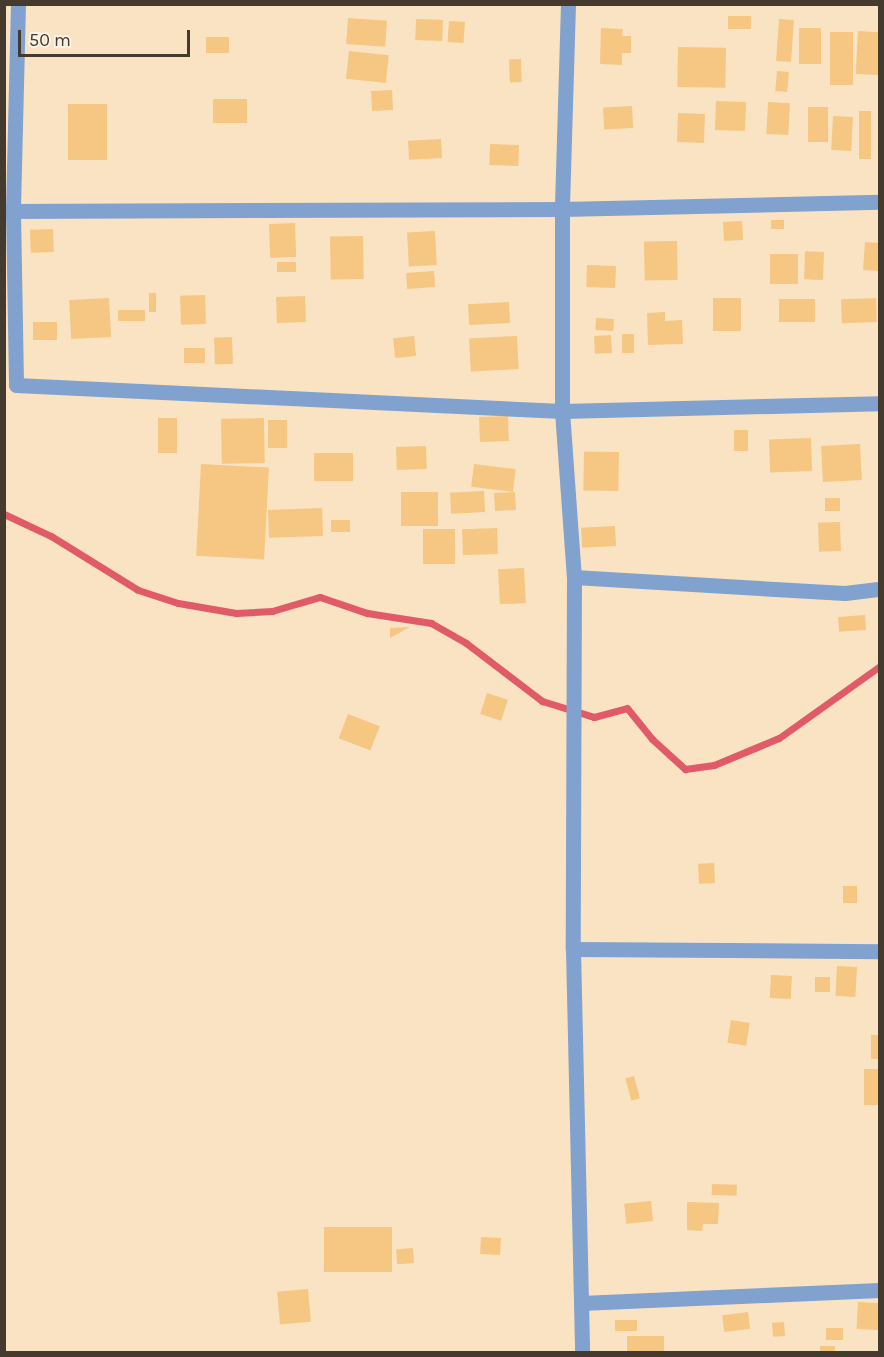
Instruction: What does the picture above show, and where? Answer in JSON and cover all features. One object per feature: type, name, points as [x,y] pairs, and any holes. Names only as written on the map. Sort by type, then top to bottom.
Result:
[{"type":"street","points":[[18,4],[9,211],[16,385],[562,411],[879,403]]},
{"type":"street","points":[[568,4],[562,209],[562,411],[574,578],[573,949],[582,1353]]},
{"type":"street","points":[[9,211],[562,209],[879,202]]},
{"type":"street","points":[[574,578],[845,593],[879,589]]},
{"type":"street","points":[[573,949],[879,951]]},
{"type":"street","points":[[581,1303],[879,1290]]},
{"type":"building","points":[[728,16],[751,16],[751,29],[728,29]]},
{"type":"building","points":[[348,18],[387,21],[385,47],[346,44]]},
{"type":"building","points":[[416,19],[443,20],[442,41],[415,40]]},
{"type":"building","points":[[779,19],[794,20],[791,62],[776,61]]},
{"type":"building","points":[[449,21],[465,22],[463,43],[448,42]]},
{"type":"building","points":[[601,28],[623,29],[622,36],[631,36],[631,53],[622,53],[622,65],[600,64]]},
{"type":"building","points":[[799,28],[821,28],[821,64],[799,64]]},
{"type":"building","points":[[858,31],[880,32],[878,75],[856,74]]},
{"type":"building","points":[[830,32],[853,32],[853,85],[830,85]]},
{"type":"building","points":[[206,37],[229,37],[229,53],[206,53]]},
{"type":"building","points":[[678,47],[726,48],[725,88],[677,87]]},
{"type":"building","points":[[349,51],[389,55],[386,83],[346,79]]},
{"type":"building","points":[[509,59],[521,59],[522,82],[510,82]]},
{"type":"building","points":[[777,71],[789,72],[787,92],[775,91]]},
{"type":"building","points":[[392,90],[393,110],[372,111],[371,91]]},
{"type":"building","points":[[213,99],[247,99],[247,123],[213,123]]},
{"type":"building","points":[[716,101],[746,102],[745,131],[715,130]]},
{"type":"building","points":[[768,102],[790,103],[788,135],[766,134]]},
{"type":"building","points":[[68,104],[107,104],[107,160],[68,160]]},
{"type":"building","points":[[632,106],[633,128],[604,129],[603,108]]},
{"type":"building","points":[[808,107],[828,107],[828,142],[808,142]]},
{"type":"building","points":[[859,111],[871,111],[871,159],[859,159]]},
{"type":"building","points":[[678,113],[705,114],[704,143],[677,142]]},
{"type":"building","points":[[833,116],[853,117],[851,151],[831,150]]},
{"type":"building","points":[[441,139],[442,158],[409,160],[408,141]]},
{"type":"building","points":[[490,144],[519,145],[518,166],[489,165]]},
{"type":"building","points":[[771,220],[784,220],[784,229],[771,229]]},
{"type":"building","points":[[742,221],[743,240],[724,241],[723,222]]},
{"type":"building","points":[[295,223],[296,257],[270,258],[269,224]]},
{"type":"building","points":[[53,229],[54,252],[31,253],[30,230]]},
{"type":"building","points":[[435,231],[437,265],[409,266],[407,232]]},
{"type":"building","points":[[363,236],[364,279],[331,280],[330,237]]},
{"type":"building","points":[[677,241],[678,280],[645,281],[644,242]]},
{"type":"building","points":[[865,242],[880,243],[878,271],[863,270]]},
{"type":"building","points":[[805,251],[824,252],[823,280],[804,279]]},
{"type":"building","points":[[770,254],[798,254],[798,284],[770,284]]},
{"type":"building","points":[[277,262],[296,262],[296,272],[277,272]]},
{"type":"building","points":[[587,265],[616,266],[615,288],[586,287]]},
{"type":"building","points":[[434,271],[435,287],[407,289],[406,273]]},
{"type":"building","points":[[149,293],[156,293],[156,312],[149,312]]},
{"type":"building","points":[[205,295],[206,324],[181,325],[180,296]]},
{"type":"building","points":[[305,296],[306,322],[277,323],[276,297]]},
{"type":"building","points":[[109,298],[111,337],[71,339],[69,300]]},
{"type":"building","points":[[713,298],[741,298],[741,331],[713,331]]},
{"type":"building","points":[[876,298],[877,322],[842,323],[841,299]]},
{"type":"building","points":[[779,299],[815,299],[815,322],[779,322]]},
{"type":"building","points":[[509,302],[510,323],[469,325],[468,304]]},
{"type":"building","points":[[118,310],[145,310],[145,321],[118,321]]},
{"type":"building","points":[[665,312],[665,321],[682,320],[683,344],[648,345],[647,313]]},
{"type":"building","points":[[596,318],[614,319],[613,331],[595,330]]},
{"type":"building","points":[[33,322],[57,322],[57,340],[33,340]]},
{"type":"building","points":[[622,334],[634,334],[634,353],[622,353]]},
{"type":"building","points":[[611,335],[612,353],[595,354],[594,336]]},
{"type":"building","points":[[414,336],[416,356],[395,358],[393,338]]},
{"type":"building","points":[[517,336],[519,369],[471,371],[469,339]]},
{"type":"building","points":[[232,337],[233,364],[215,365],[214,338]]},
{"type":"building","points":[[184,348],[205,348],[205,363],[184,363]]},
{"type":"building","points":[[508,416],[509,441],[480,442],[479,417]]},
{"type":"building","points":[[158,418],[177,418],[177,453],[158,453]]},
{"type":"building","points":[[264,418],[265,463],[222,464],[221,419]]},
{"type":"building","points":[[268,420],[287,420],[287,448],[268,448]]},
{"type":"building","points":[[734,430],[748,430],[748,451],[734,451]]},
{"type":"building","points":[[811,438],[812,471],[770,472],[769,439]]},
{"type":"building","points":[[860,444],[862,480],[823,482],[821,446]]},
{"type":"building","points":[[426,446],[427,469],[397,470],[396,447]]},
{"type":"building","points":[[584,451],[619,452],[618,491],[583,490]]},
{"type":"building","points":[[314,453],[353,453],[353,481],[314,481]]},
{"type":"building","points":[[201,464],[269,468],[264,559],[196,556]]},
{"type":"building","points":[[474,464],[516,469],[513,492],[471,487]]},
{"type":"building","points":[[484,491],[485,512],[451,514],[450,493]]},
{"type":"building","points":[[401,492],[438,492],[438,526],[401,526]]},
{"type":"building","points":[[515,492],[516,510],[495,511],[494,493]]},
{"type":"building","points":[[825,498],[840,498],[840,511],[825,511]]},
{"type":"building","points":[[322,508],[323,536],[269,538],[268,510]]},
{"type":"building","points":[[331,520],[350,520],[350,532],[331,532]]},
{"type":"building","points":[[840,522],[841,551],[819,552],[818,523]]},
{"type":"building","points":[[615,526],[616,546],[582,548],[581,528]]},
{"type":"building","points":[[497,528],[498,554],[463,555],[462,529]]},
{"type":"building","points":[[423,529],[455,529],[455,564],[423,564]]},
{"type":"building","points":[[524,568],[526,603],[500,604],[498,569]]},
{"type":"building","points":[[865,615],[866,630],[839,632],[838,617]]},
{"type":"building","points":[[410,627],[390,638],[390,628]]},
{"type":"building","points":[[487,693],[508,700],[501,721],[480,714]]},
{"type":"building","points":[[348,714],[380,726],[370,750],[339,738]]},
{"type":"building","points":[[714,863],[715,883],[699,884],[698,864]]},
{"type":"building","points":[[843,886],[857,886],[857,903],[843,903]]},
{"type":"building","points":[[837,966],[857,967],[855,997],[835,996]]},
{"type":"building","points":[[771,975],[792,976],[791,999],[770,998]]},
{"type":"building","points":[[815,977],[830,977],[830,992],[815,992]]},
{"type":"building","points":[[731,1020],[750,1023],[746,1046],[727,1043]]},
{"type":"building","points":[[871,1035],[880,1035],[880,1059],[871,1059]]},
{"type":"building","points":[[864,1069],[880,1069],[880,1105],[864,1105]]},
{"type":"building","points":[[634,1076],[640,1098],[631,1101],[625,1078]]},
{"type":"building","points":[[712,1184],[737,1185],[737,1196],[712,1195]]},
{"type":"building","points":[[651,1201],[653,1221],[626,1224],[624,1204]]},
{"type":"building","points":[[687,1202],[719,1203],[718,1224],[703,1224],[702,1231],[687,1230]]},
{"type":"building","points":[[324,1227],[392,1227],[392,1272],[324,1272]]},
{"type":"building","points":[[481,1237],[501,1238],[500,1255],[480,1254]]},
{"type":"building","points":[[413,1248],[414,1263],[397,1264],[396,1249]]},
{"type":"building","points":[[308,1289],[311,1322],[280,1325],[277,1292]]},
{"type":"building","points":[[858,1302],[880,1303],[879,1330],[857,1329]]},
{"type":"building","points":[[748,1312],[750,1329],[724,1332],[722,1315]]},
{"type":"building","points":[[615,1320],[637,1320],[637,1331],[615,1331]]},
{"type":"building","points":[[784,1322],[785,1336],[773,1337],[772,1323]]},
{"type":"building","points":[[826,1328],[843,1328],[843,1340],[826,1340]]},
{"type":"building","points":[[627,1336],[664,1336],[664,1352],[627,1352]]},
{"type":"building","points":[[820,1346],[835,1346],[835,1352],[820,1352]]},
{"type":"waterway","points":[[4,514],[51,536],[138,590],[178,603],[236,613],[272,611],[320,597],[367,613],[431,623],[466,643],[542,701],[594,717],[627,708],[652,739],[685,769],[714,765],[779,738],[880,666]]}]
